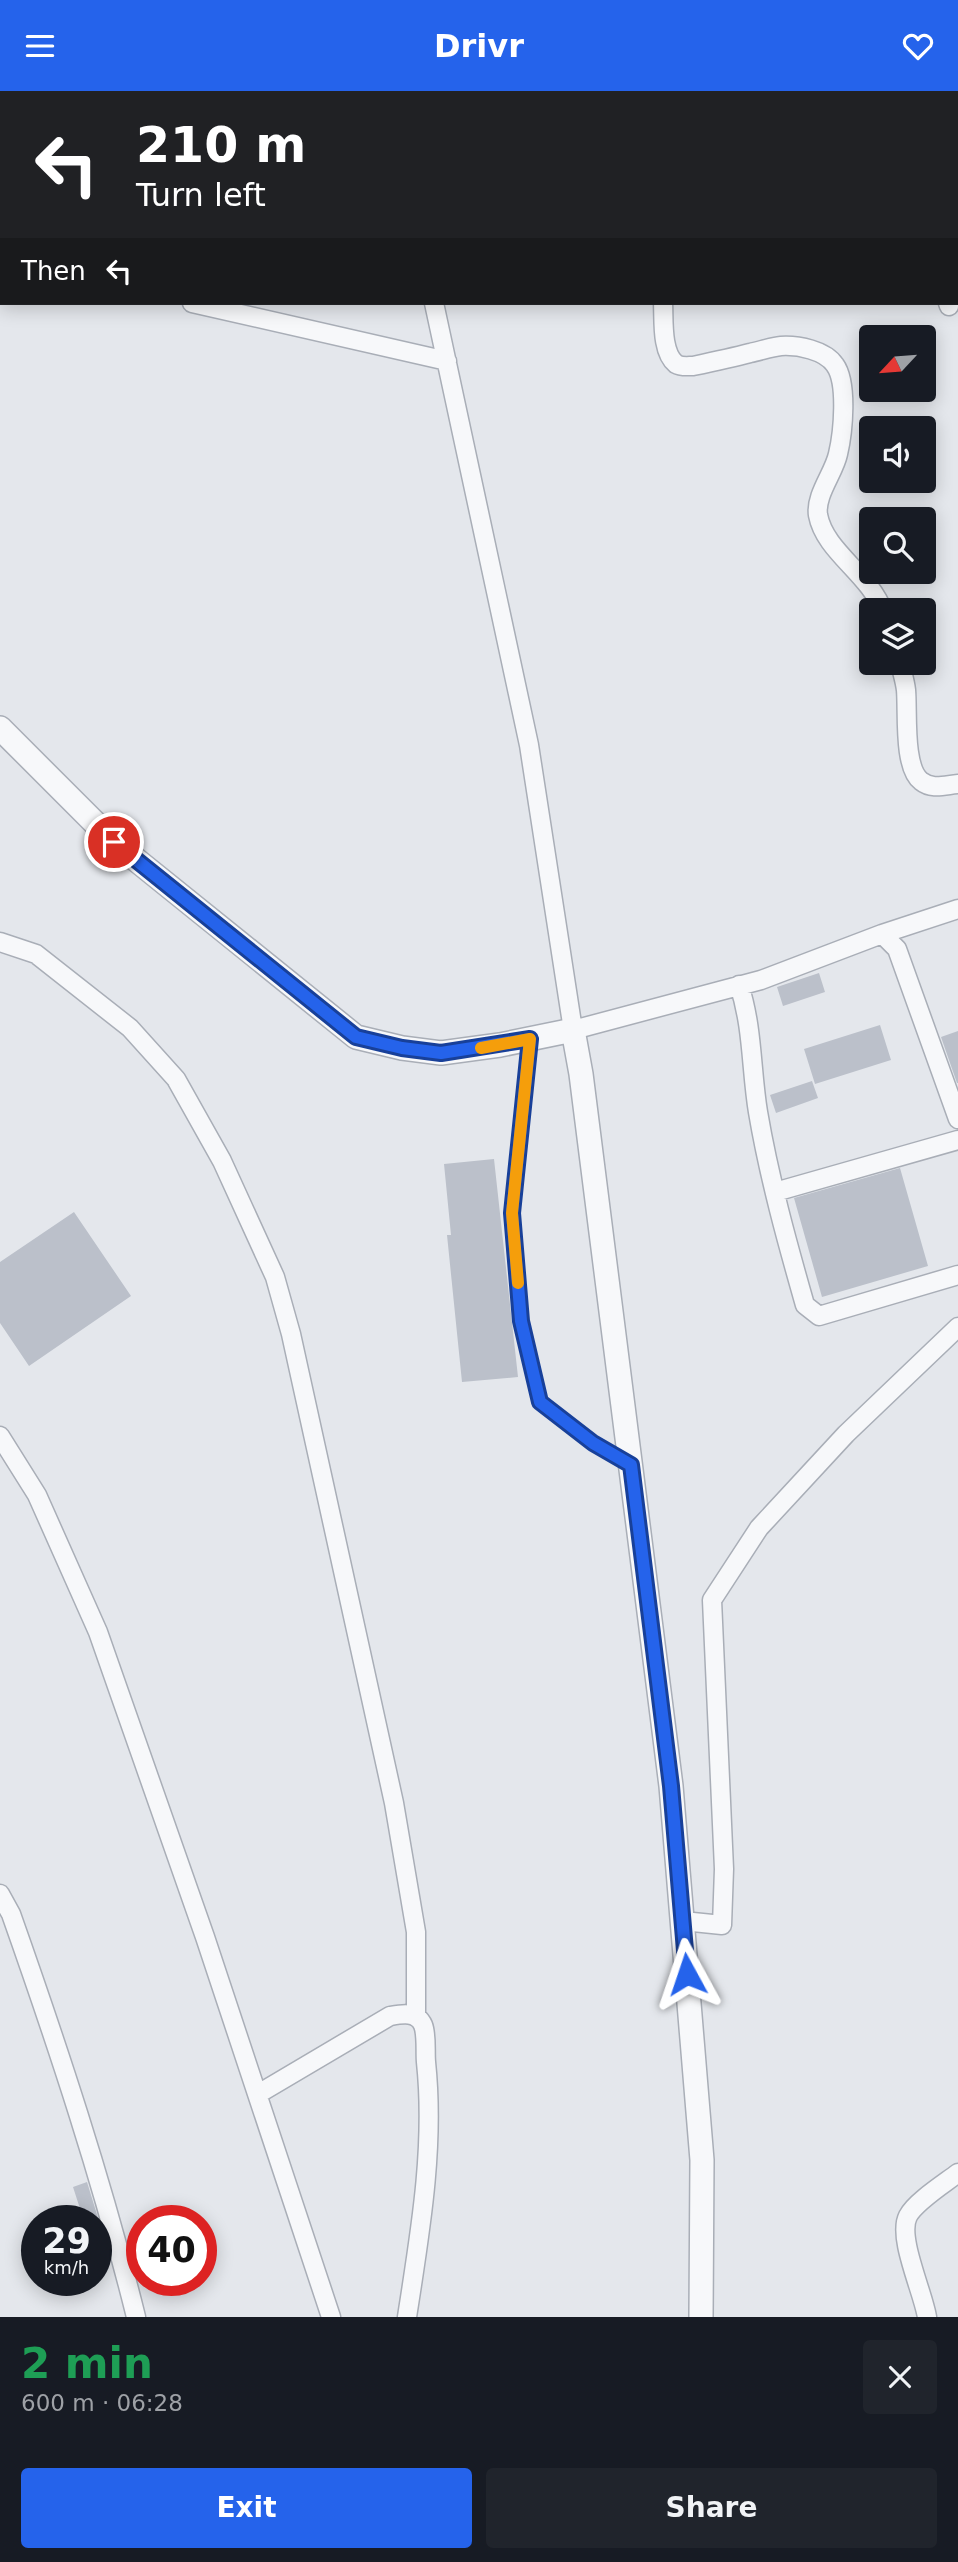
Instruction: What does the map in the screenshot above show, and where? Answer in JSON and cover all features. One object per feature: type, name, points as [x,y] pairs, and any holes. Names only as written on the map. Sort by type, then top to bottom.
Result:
[{"type":"street","points":[[201,305],[447,361]]},
{"type":"street","points":[[434,305],[530,745],[581,1074],[671,1786],[702,2160],[701,2317]]},
{"type":"street","points":[[663,305],[667,347],[679,366],[693,366],[780,346],[808,347],[835,364],[841,384],[843,417],[838,455],[818,512],[823,529],[835,549],[855,567],[878,598]]},
{"type":"street","points":[[903,675],[906,687],[908,746],[913,769],[919,780],[936,788],[958,785]]},
{"type":"street","points":[[0,728],[114,842],[356,1037],[402,1048],[441,1053],[573,1030],[761,980],[882,934],[958,909]]},
{"type":"street","points":[[882,934],[897,949],[958,1119]]},
{"type":"street","points":[[0,942],[36,954],[130,1028],[176,1079],[222,1161],[275,1277],[294,1346],[394,1803],[416,1931],[416,2017]]},
{"type":"street","points":[[739,985],[748,1012],[758,1112],[775,1192],[805,1305],[819,1317],[958,1275]]},
{"type":"street","points":[[775,1192],[958,1140]]},
{"type":"street","points":[[683,1921],[722,1925],[724,1869],[712,1600],[759,1528],[846,1434],[958,1327]]},
{"type":"street","points":[[0,1436],[37,1495],[98,1632],[258,2094],[331,2317]]},
{"type":"street","points":[[0,1894],[11,1914],[60,2053],[110,2215],[136,2317]]},
{"type":"street","points":[[258,2094],[390,2016],[402,2014],[416,2017],[423,2025],[429,2144],[407,2317]]},
{"type":"street","points":[[927,2317],[905,2226],[908,2215],[958,2173]]},
{"type":"lane","points":[[530,1039],[512,1213],[521,1321],[540,1402],[593,1443],[631,1465]]},
{"type":"building","points":[[819,973],[825,992],[783,1006],[777,987]]},
{"type":"building","points":[[880,1025],[891,1060],[815,1084],[804,1049]]},
{"type":"building","points":[[958,1031],[958,1083],[957,1083],[941,1037]]},
{"type":"building","points":[[812,1081],[818,1098],[776,1113],[770,1095]]},
{"type":"building","points":[[494,1159],[518,1377],[462,1382],[447,1235],[451,1235],[444,1164]]},
{"type":"building","points":[[900,1168],[928,1266],[822,1297],[794,1198]]},
{"type":"building","points":[[74,1212],[131,1296],[29,1366],[0,1323],[0,1262]]},
{"type":"building","points":[[87,2182],[94,2205],[79,2205],[73,2187]]},
{"type":"slow traffic","points":[[481,1048],[530,1039],[523,1128],[512,1213],[518,1283]]},
{"type":"route","points":[[114,842],[356,1037],[402,1048],[441,1053],[530,1039],[523,1128],[512,1213],[521,1321],[540,1402],[593,1443],[631,1465],[671,1786],[687,1974]]}]
